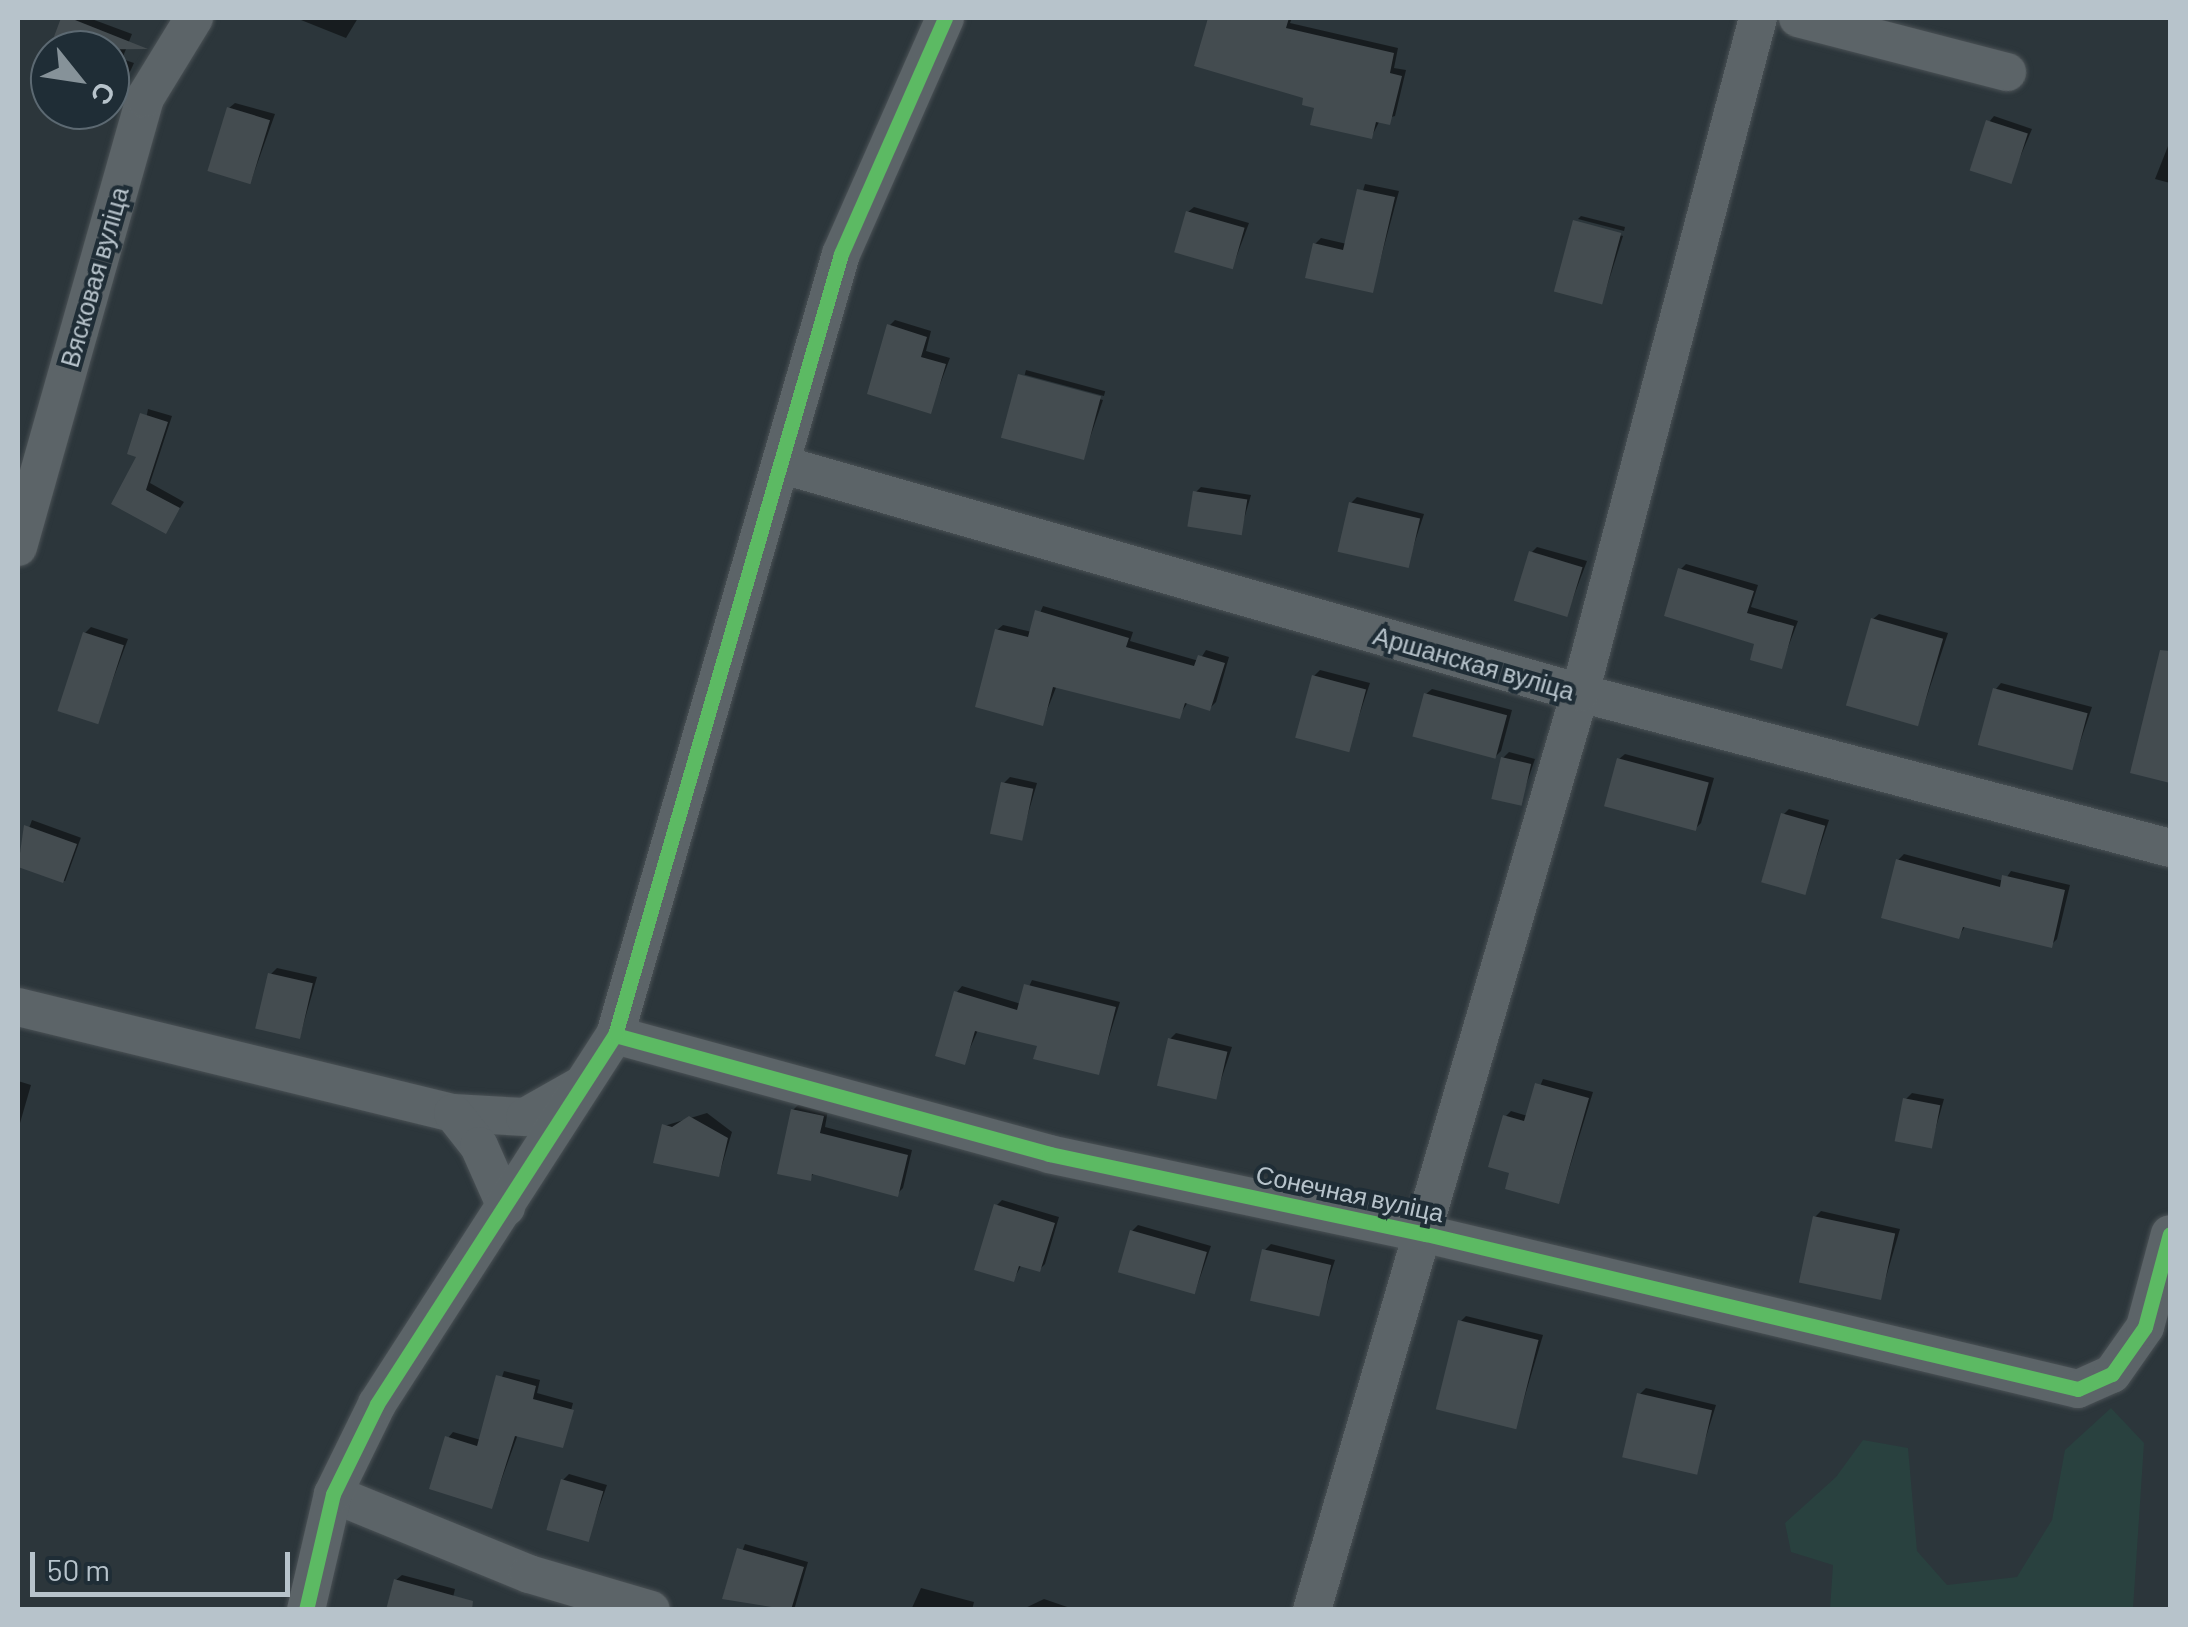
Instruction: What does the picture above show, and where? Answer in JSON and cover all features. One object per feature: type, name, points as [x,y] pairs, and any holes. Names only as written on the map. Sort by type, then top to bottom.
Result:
[{"type":"street","name":"Вясковая вуліца","points":[[18,546],[144,98],[194,18]]},
{"type":"street","points":[[306,1610],[333,1494],[377,1404],[593,1076],[615,1034],[783,465],[841,254],[946,18]]},
{"type":"street","points":[[1312,1610],[1426,1234],[1580,693],[1758,18]]},
{"type":"street","points":[[1798,18],[2007,72]]},
{"type":"street","name":"Аршанская вуліца","points":[[783,465],[1580,693],[2170,848]]},
{"type":"street","points":[[18,1007],[453,1113],[502,1119],[534,1114],[593,1076]]},
{"type":"street","name":"Сонечная вуліца","points":[[615,1034],[1049,1154],[1426,1234],[2078,1388],[2112,1374],[2145,1327],[2170,1234]]},
{"type":"street","points":[[453,1113],[480,1146],[506,1207]]},
{"type":"street","points":[[333,1494],[529,1574],[650,1610]]},
{"type":"green space","points":[[2111,1408],[2144,1443],[2133,1609],[1830,1609],[1833,1565],[1791,1552],[1785,1523],[1836,1477],[1863,1440],[1908,1448],[1917,1551],[1947,1585],[2017,1577],[2052,1520],[2065,1450]]},
{"type":"building","points":[[61,18],[70,18],[100,30],[56,30]]},
{"type":"building","points":[[1208,18],[1289,18],[1286,28],[1394,53],[1390,73],[1402,76],[1390,125],[1376,122],[1372,139],[1310,125],[1314,108],[1302,105],[1303,98],[1194,66]]},
{"type":"building","points":[[130,42],[148,49],[130,49]]},
{"type":"building","points":[[227,107],[270,120],[250,184],[207,171]]},
{"type":"building","points":[[1986,120],[2028,134],[2011,184],[1970,170]]},
{"type":"building","points":[[1357,189],[1395,197],[1373,293],[1305,278],[1313,243],[1343,250]]},
{"type":"building","points":[[1186,211],[1245,228],[1233,269],[1174,252]]},
{"type":"building","points":[[1573,220],[1621,233],[1602,304],[1554,291]]},
{"type":"building","points":[[887,324],[927,337],[921,357],[946,364],[931,414],[867,394]]},
{"type":"building","points":[[1018,374],[1101,396],[1084,460],[1001,438]]},
{"type":"building","points":[[140,413],[168,422],[146,490],[180,508],[166,534],[111,504],[136,457],[127,454]]},
{"type":"building","points":[[1193,491],[1247,500],[1242,535],[1187,527]]},
{"type":"building","points":[[1349,502],[1420,518],[1409,568],[1338,552]]},
{"type":"building","points":[[1529,551],[1583,567],[1567,617],[1514,601]]},
{"type":"building","points":[[1678,568],[1754,591],[1747,613],[1794,626],[1782,669],[1750,660],[1754,644],[1664,616]]},
{"type":"building","points":[[1035,610],[1129,638],[1126,647],[1194,666],[1198,655],[1225,663],[1210,711],[1185,703],[1180,719],[1053,687],[1043,726],[975,707],[995,629],[1028,637]]},
{"type":"building","points":[[1871,618],[1943,639],[1918,726],[1846,705]]},
{"type":"building","points":[[83,632],[124,645],[98,724],[57,711]]},
{"type":"building","points":[[2160,650],[2170,651],[2170,783],[2130,773]]},
{"type":"building","points":[[1312,675],[1366,689],[1349,752],[1295,738]]},
{"type":"building","points":[[1993,688],[2088,713],[2072,770],[1978,745]]},
{"type":"building","points":[[1424,693],[1507,715],[1495,759],[1412,736]]},
{"type":"building","points":[[1501,757],[1531,764],[1522,806],[1491,799]]},
{"type":"building","points":[[1617,758],[1709,783],[1696,831],[1604,806]]},
{"type":"building","points":[[1001,782],[1033,789],[1022,841],[990,834]]},
{"type":"building","points":[[1781,813],[1825,826],[1805,895],[1761,882]]},
{"type":"building","points":[[24,825],[77,844],[63,883],[18,867]]},
{"type":"building","points":[[1896,859],[2000,887],[2002,875],[2065,890],[2052,948],[1963,927],[1959,939],[1881,918]]},
{"type":"building","points":[[268,973],[313,983],[300,1039],[255,1029]]},
{"type":"building","points":[[1024,984],[1116,1007],[1099,1075],[1033,1059],[1037,1046],[975,1031],[965,1065],[935,1056],[954,991],[1017,1010]]},
{"type":"building","points":[[1168,1038],[1227,1052],[1216,1099],[1157,1086]]},
{"type":"building","points":[[1535,1083],[1589,1098],[1559,1204],[1505,1189],[1509,1173],[1488,1167],[1503,1115],[1524,1121]]},
{"type":"building","points":[[1903,1098],[1940,1105],[1932,1148],[1895,1141]]},
{"type":"building","points":[[791,1109],[824,1116],[820,1133],[908,1155],[898,1197],[812,1174],[811,1181],[777,1174]]},
{"type":"building","points":[[689,1116],[728,1138],[719,1177],[653,1163],[662,1124],[672,1127]]},
{"type":"building","points":[[994,1204],[1055,1223],[1040,1272],[1019,1266],[1014,1282],[974,1270]]},
{"type":"building","points":[[1813,1216],[1895,1233],[1881,1300],[1799,1283]]},
{"type":"building","points":[[1130,1230],[1207,1252],[1195,1294],[1118,1272]]},
{"type":"building","points":[[1262,1249],[1331,1265],[1319,1317],[1250,1301]]},
{"type":"building","points":[[1458,1320],[1539,1340],[1516,1429],[1436,1409]]},
{"type":"building","points":[[496,1375],[536,1386],[533,1399],[574,1410],[563,1448],[515,1436],[492,1509],[429,1489],[445,1436],[477,1446]]},
{"type":"building","points":[[1637,1393],[1712,1410],[1697,1475],[1622,1457]]},
{"type":"building","points":[[561,1479],[603,1491],[589,1542],[546,1530]]},
{"type":"building","points":[[737,1548],[804,1567],[791,1610],[722,1599]]},
{"type":"building","points":[[394,1579],[473,1601],[472,1610],[386,1610]]},
{"type":"cycle path","points":[[306,1610],[333,1494],[377,1404],[615,1035],[841,254],[945,18]]},
{"type":"cycle path","points":[[615,1035],[1049,1154],[1426,1234],[2078,1389],[2112,1374],[2145,1327],[2170,1234]]}]
